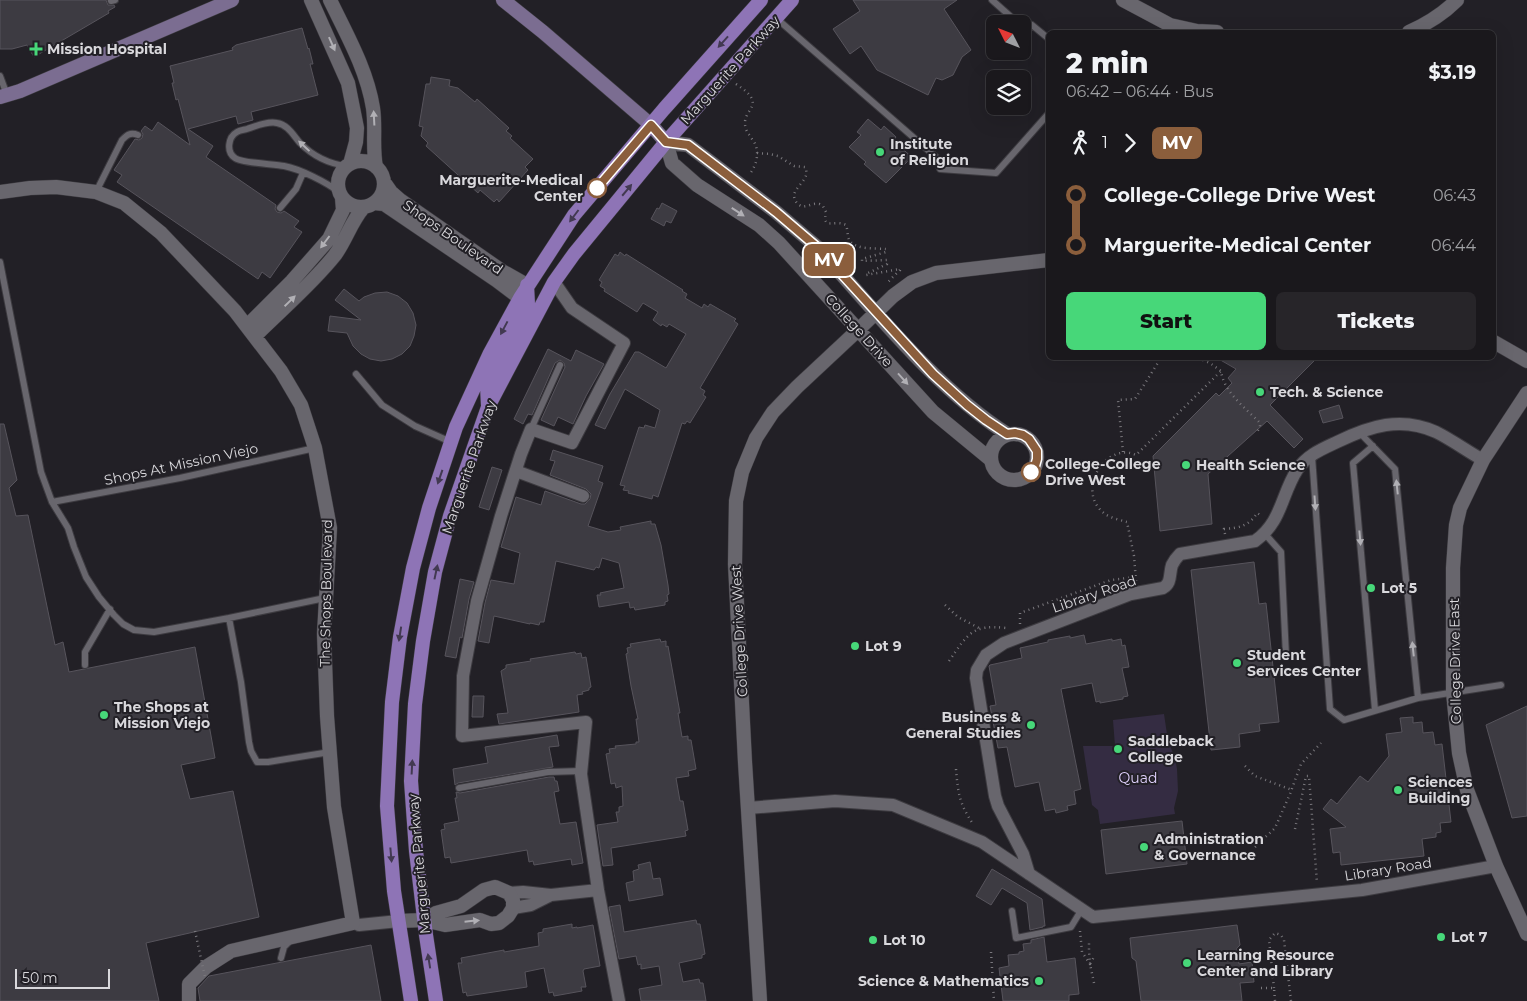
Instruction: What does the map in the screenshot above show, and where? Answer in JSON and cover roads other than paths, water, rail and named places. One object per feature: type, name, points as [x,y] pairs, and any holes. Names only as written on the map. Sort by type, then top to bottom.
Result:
[{"type":"main road","points":[[4,96],[20,91],[232,0]]},
{"type":"main road","name":"College Drive","points":[[503,0],[651,125],[666,142]]},
{"type":"main road","name":"Marguerite Parkway","points":[[411,1001],[394,891],[388,806],[392,702],[400,637],[413,568],[429,508],[456,427],[490,354],[527,285],[574,215],[664,109],[761,0]]},
{"type":"main road","name":"Marguerite Parkway","points":[[436,1001],[416,850],[411,781],[416,695],[435,572],[450,516],[488,407],[554,282],[574,254],[666,142],[792,0]]},
{"type":"main road","points":[[488,407],[487,385],[528,304],[527,285]]},
{"type":"street","points":[[251,330],[329,239],[342,210],[338,185],[339,178],[349,165],[356,142],[357,128],[348,83],[311,0]]},
{"type":"street","name":"Shops Boulevard","points":[[330,0],[361,66],[368,86],[373,110],[374,156],[376,167],[384,182],[400,200],[502,271],[527,285]]},
{"type":"street","points":[[1123,0],[1170,25],[1192,30]]},
{"type":"street","points":[[1413,30],[1447,10],[1457,0]]},
{"type":"street","name":"College Drive","points":[[666,142],[688,145],[776,212],[817,247],[876,313],[933,374],[986,420],[1007,434],[1023,435],[1034,444],[1037,451],[1037,459],[1035,466],[1026,477],[1019,480],[1011,480],[997,474],[990,459],[933,412],[779,243],[758,226],[697,185],[672,163],[666,142]]},
{"type":"street","points":[[349,165],[360,161],[371,163],[376,167]]},
{"type":"street","points":[[251,330],[316,276],[336,253],[356,216],[382,194],[384,182]]},
{"type":"street","name":"The Shops Boulevard","points":[[0,192],[56,187],[96,192],[124,203],[161,233],[212,285],[251,330],[291,386],[301,405],[315,448],[330,528],[324,651],[334,807],[353,923],[231,951],[206,967],[188,984],[189,1001]]},
{"type":"street","name":"Shops Boulevard","points":[[341,195],[354,206],[384,204],[520,298]]},
{"type":"street","points":[[876,313],[892,296],[912,282],[936,273],[1046,260]]},
{"type":"street","points":[[554,282],[572,308],[624,343],[572,443],[531,430],[516,471],[477,602],[463,676],[462,736],[586,722],[581,771],[598,890],[619,1001]]},
{"type":"street","name":"College Drive West","points":[[760,1001],[735,564],[736,501],[742,472],[756,438],[773,412],[797,386],[876,313]]},
{"type":"street","points":[[1496,343],[1527,362]]},
{"type":"street","name":"College Drive East","points":[[1527,393],[1483,460],[1460,508],[1456,526],[1453,568],[1453,692],[1459,753],[1465,781],[1496,866],[1527,934]]},
{"type":"street","points":[[1265,534],[1278,515],[1296,472],[1303,461],[1312,454],[1359,431],[1376,426],[1410,424],[1436,432],[1483,460]]},
{"type":"street","points":[[990,459],[996,441],[1007,434]]},
{"type":"street","points":[[516,471],[583,496]]},
{"type":"street","name":"Library Road","points":[[1029,874],[1023,854],[998,806],[995,796],[976,678],[981,662],[994,649],[1014,640],[1131,594],[1162,588],[1167,585],[1172,565],[1180,554],[1255,541],[1265,534]]},
{"type":"street","name":"Library Road","points":[[748,808],[835,802],[892,805],[982,842],[1094,916],[1362,890],[1496,866]]},
{"type":"street","points":[[424,920],[436,913],[461,906],[484,890],[494,887],[509,893],[523,892],[551,895],[598,890]]},
{"type":"street","points":[[358,925],[424,920],[445,925],[480,920],[491,924],[499,923],[508,916],[513,908],[513,900],[509,893]]},
{"type":"street","points":[[513,908],[532,905],[551,895]]},
{"type":"lane","points":[[992,0],[1009,15]]},
{"type":"lane","points":[[776,18],[936,158],[940,169],[996,173],[1046,116]]},
{"type":"lane","points":[[1031,25],[1032,24],[1046,36]]},
{"type":"lane","points":[[0,76],[4,96]]},
{"type":"lane","points":[[341,195],[329,185],[286,166],[244,161],[235,158],[230,153],[228,146],[236,133],[265,124],[278,123],[290,130],[300,143],[326,162],[337,165],[349,165]]},
{"type":"lane","points":[[96,192],[122,140],[127,135],[134,133],[138,135]]},
{"type":"lane","points":[[280,208],[296,189],[303,173]]},
{"type":"lane","points":[[0,262],[41,472],[52,502],[68,528],[86,577],[99,597],[123,624],[134,630],[154,632],[326,598]]},
{"type":"lane","points":[[531,430],[560,365]]},
{"type":"lane","points":[[356,374],[382,405],[415,426],[451,442]]},
{"type":"lane","points":[[1359,431],[1395,469],[1418,698]]},
{"type":"lane","points":[[1373,446],[1353,463],[1375,710]]},
{"type":"lane","name":"Shops At Mission Viejo","points":[[52,502],[173,479],[315,448]]},
{"type":"lane","points":[[1312,454],[1330,709],[1344,720],[1418,698],[1501,685]]},
{"type":"lane","points":[[1265,534],[1282,552],[1286,656]]},
{"type":"lane","points":[[85,665],[85,652],[110,609]]},
{"type":"lane","points":[[228,618],[241,682],[249,742],[257,762],[330,752]]},
{"type":"lane","points":[[459,788],[548,772],[581,771]]},
{"type":"lane","points":[[1012,912],[1016,938],[1071,927],[1082,909]]},
{"type":"lane","points":[[281,958],[284,947],[292,940],[358,925]]},
{"type":"place","name":"Mission Hospital","points":[[36,49]]},
{"type":"place","name":"Institute of Religion","points":[[880,152]]},
{"type":"place","name":"Marguerite-Medical Center","points":[[597,188]]},
{"type":"place","name":"Tech. & Science","points":[[1260,392]]},
{"type":"place","name":"Health Science","points":[[1186,465]]},
{"type":"place","name":"College-College Drive West","points":[[1031,472]]},
{"type":"place","name":"Lot 5","points":[[1371,588]]},
{"type":"place","name":"Lot 9","points":[[855,646]]},
{"type":"place","name":"Student Services Center","points":[[1237,663]]},
{"type":"place","name":"The Shops at Mission Viejo","points":[[104,715]]},
{"type":"place","name":"Business & General Studies","points":[[1031,725]]},
{"type":"place","name":"Saddleback College","points":[[1118,749]]},
{"type":"place","name":"Sciences Building","points":[[1398,790]]},
{"type":"place","name":"Administration & Governance","points":[[1144,847]]},
{"type":"place","name":"Lot 7","points":[[1441,937]]},
{"type":"place","name":"Lot 10","points":[[873,940]]},
{"type":"place","name":"Learning Resource Center and Library","points":[[1187,963]]},
{"type":"place","name":"Science & Mathematics","points":[[1039,981]]},
{"type":"park label","name":"Quad","points":[[1138,778]]}]
